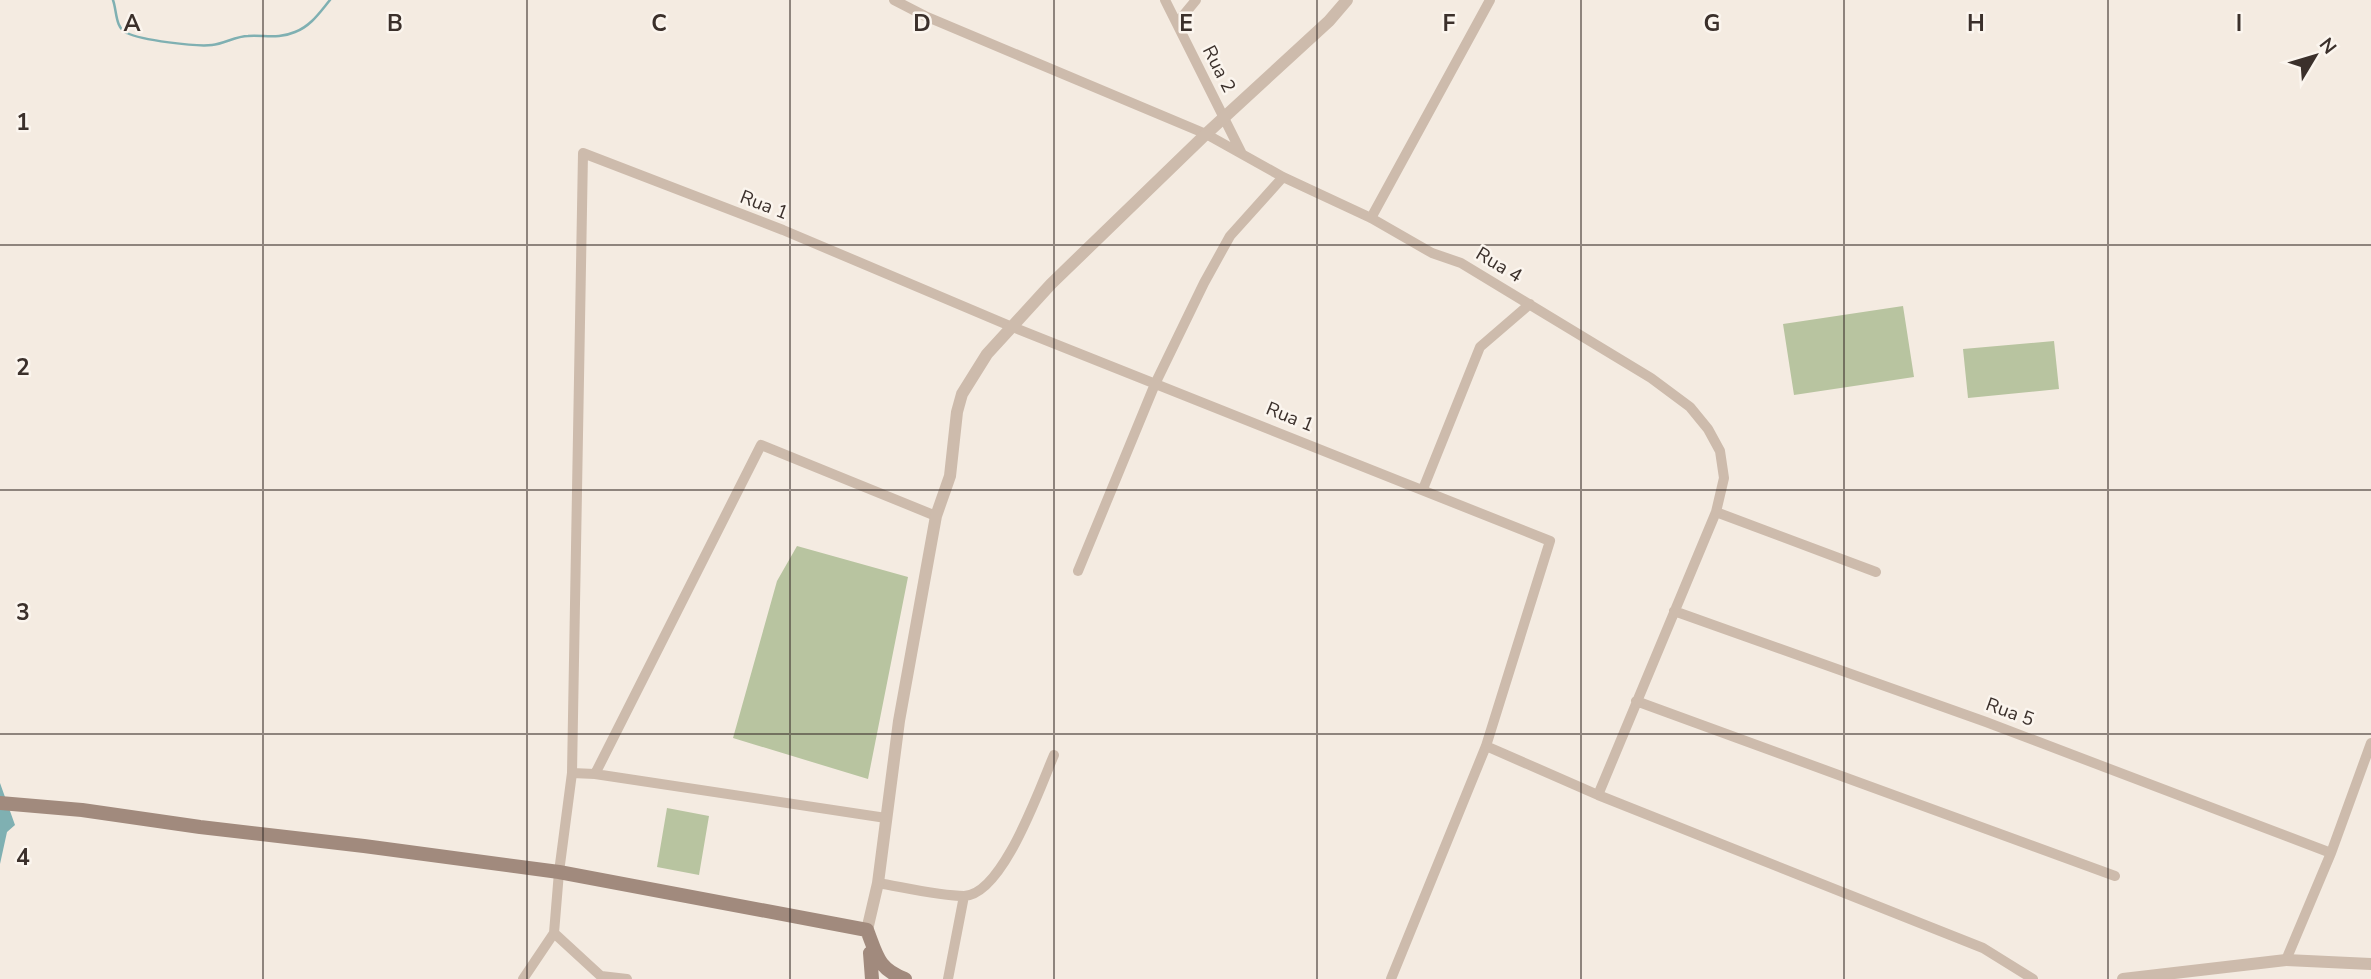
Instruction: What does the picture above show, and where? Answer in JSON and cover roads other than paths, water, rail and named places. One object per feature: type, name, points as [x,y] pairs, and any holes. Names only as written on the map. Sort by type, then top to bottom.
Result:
[{"type":"main road","points":[[6,804],[82,810],[559,872],[867,930]]},
{"type":"main road","points":[[867,930],[872,979]]},
{"type":"main road","points":[[867,930],[879,963],[905,979]]},
{"type":"street","name":"Rua 4","points":[[894,0],[937,21],[1206,134],[1283,177],[1371,218],[1432,253],[1461,263],[1651,378],[1690,407],[1708,429],[1720,451],[1724,478],[1716,512],[1598,794]]},
{"type":"street","name":"Rua 2","points":[[1165,0],[1242,155]]},
{"type":"street","points":[[1177,23],[1196,0]]},
{"type":"street","points":[[867,930],[878,883],[899,721],[936,516],[950,476],[957,412],[962,394],[987,354],[1010,326],[1206,134],[1329,21],[1347,0]]},
{"type":"street","points":[[1371,218],[1390,188],[1490,0]]},
{"type":"street","name":"Rua 1","points":[[572,773],[583,153],[783,230],[1010,326],[1550,541],[1486,746],[1391,979]]},
{"type":"street","points":[[1078,571],[1155,384],[1230,236],[1283,177]]},
{"type":"street","points":[[1423,489],[1480,347],[1530,304]]},
{"type":"street","points":[[595,774],[761,444],[936,516]]},
{"type":"street","points":[[1716,512],[1876,572]]},
{"type":"street","name":"Rua 5","points":[[1674,611],[1986,722],[2331,853]]},
{"type":"street","points":[[1636,701],[2115,876]]},
{"type":"street","points":[[2287,960],[2367,764],[2371,743]]},
{"type":"street","points":[[1486,746],[1598,794],[1983,948],[2033,979]]},
{"type":"street","points":[[878,883],[964,896],[982,889],[1006,863],[1054,755]]},
{"type":"street","points":[[523,979],[554,933],[572,773],[595,774],[886,818]]},
{"type":"street","points":[[947,978],[964,896]]},
{"type":"street","points":[[554,933],[602,977],[627,979]]},
{"type":"street","points":[[2123,979],[2287,960],[2371,964]]},
{"type":"water","points":[[0,783],[15,825],[7,832],[0,864]]},
{"type":"waterway","points":[[113,0],[118,23],[127,33],[156,40],[204,45],[244,36],[289,34],[310,22],[330,0]]}]
